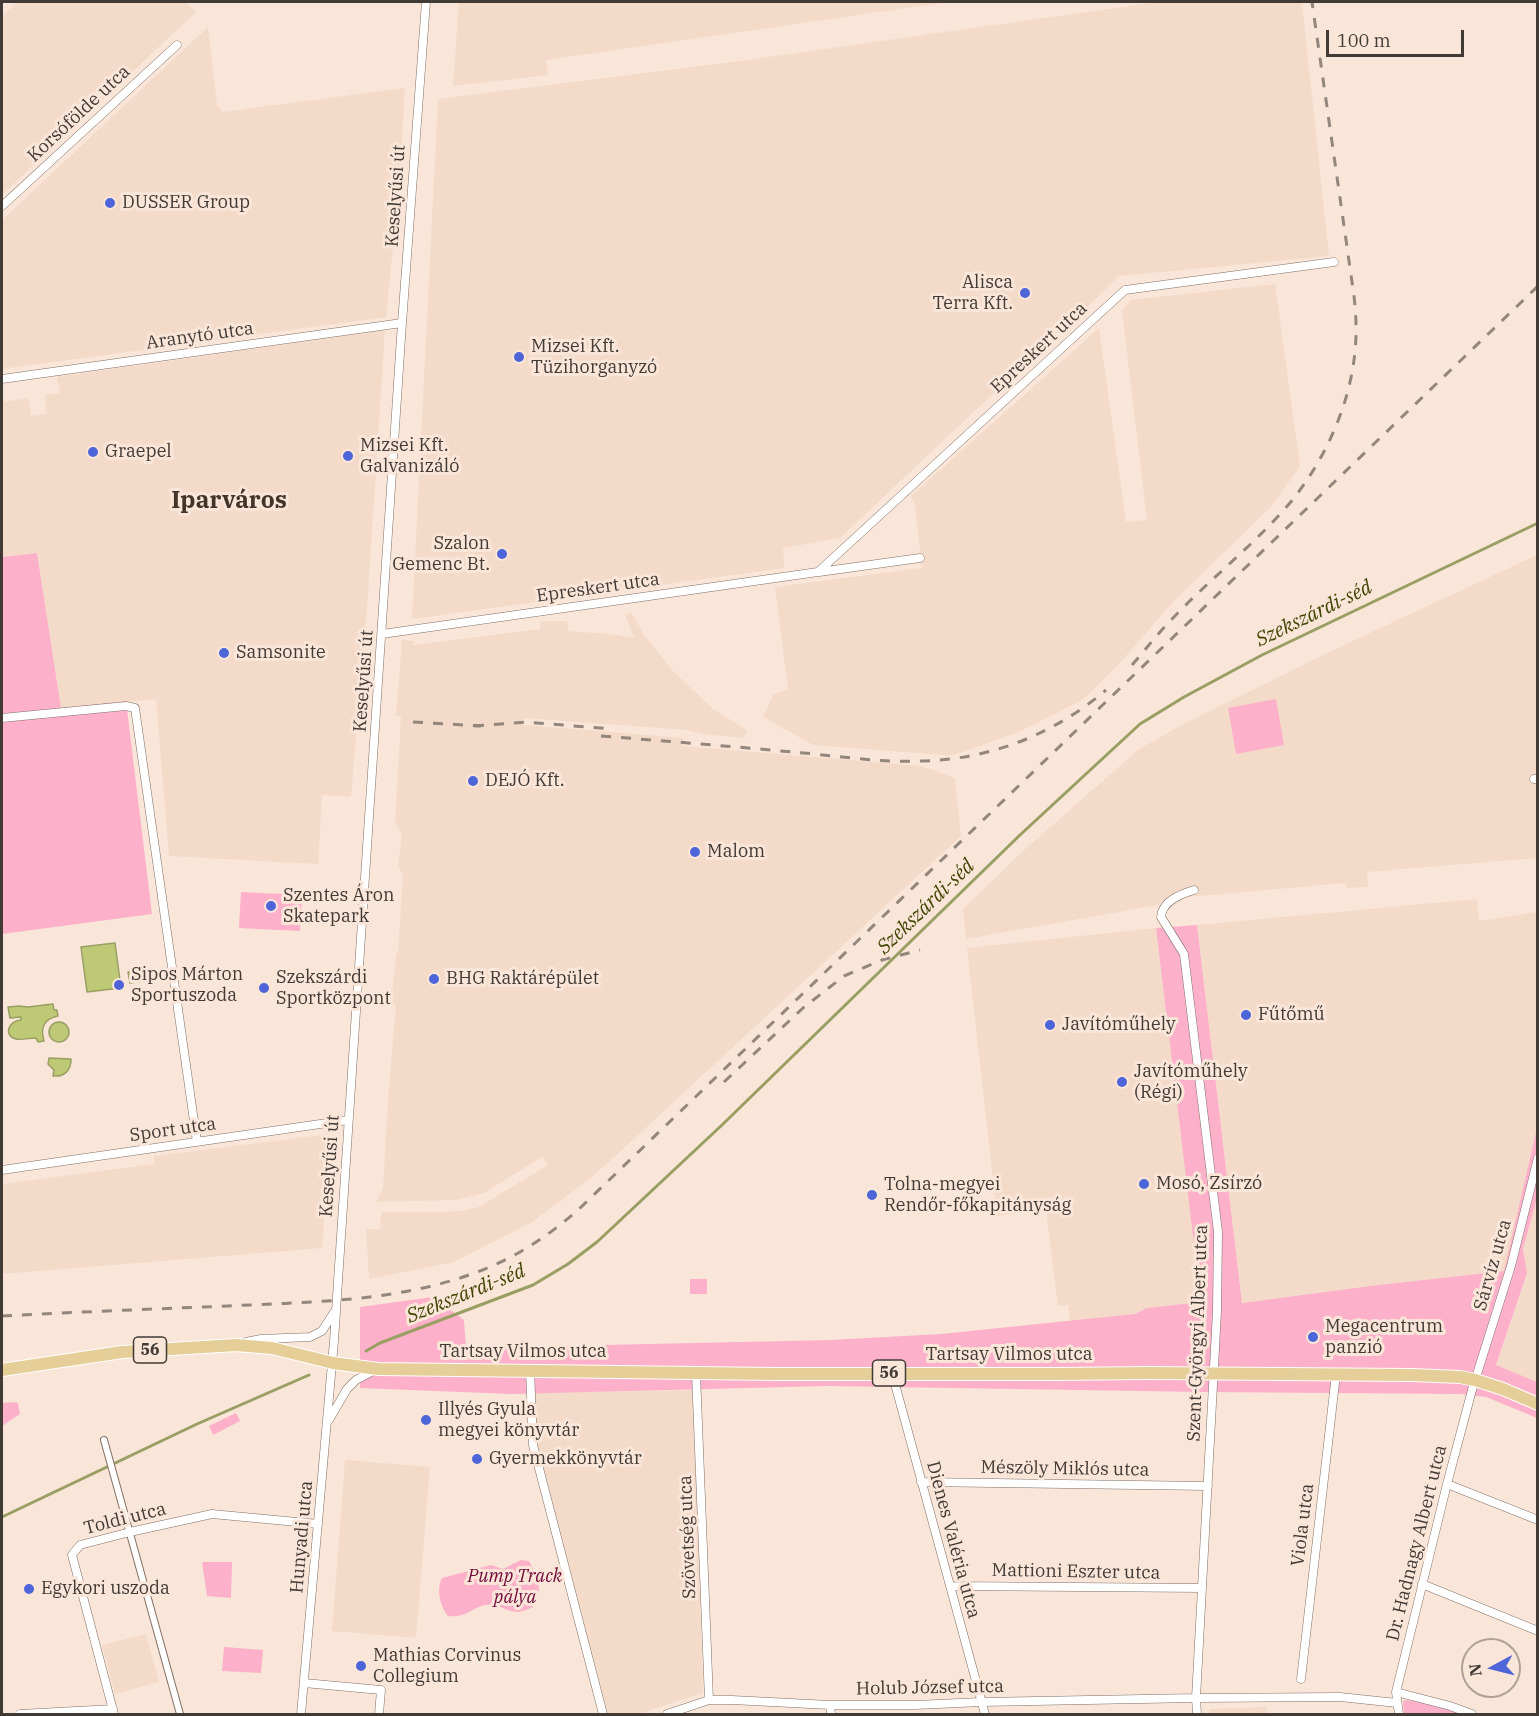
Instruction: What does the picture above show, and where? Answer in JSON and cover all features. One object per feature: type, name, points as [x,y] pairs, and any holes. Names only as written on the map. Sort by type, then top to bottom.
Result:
[{"type":"main road","name":"56","points":[[2,1370],[122,1352],[236,1345],[272,1348],[333,1363]]},
{"type":"main road","name":"Tartsay Vilmos utca","points":[[333,1363],[378,1369],[696,1373],[1412,1375],[1460,1377],[1475,1380],[1538,1404]]},
{"type":"street","name":"Keselyűsi út","points":[[333,1363],[402,323],[426,2]]},
{"type":"street","name":"Korsófölde utca","points":[[2,206],[177,45]]},
{"type":"street","name":"Epreskert utca","points":[[818,572],[1125,290],[1334,261]]},
{"type":"street","name":"Aranytó utca","points":[[2,380],[402,323]]},
{"type":"street","name":"Epreskert utca","points":[[382,634],[920,558]]},
{"type":"street","points":[[2,718],[126,706],[135,708],[197,1142]]},
{"type":"street","name":"Szent-Györgyi Albert utca","points":[[1194,890],[1169,902],[1161,913],[1164,924],[1184,954],[1218,1232],[1217,1311],[1197,1714]]},
{"type":"street","name":"Sport utca","points":[[2,1170],[348,1120]]},
{"type":"street","name":"Sárvíz utca","points":[[1475,1380],[1511,1266],[1538,1158]]},
{"type":"street","points":[[236,1345],[261,1339],[310,1337],[322,1331],[336,1310]]},
{"type":"street","name":"Hunyadi utca","points":[[301,1714],[333,1363]]},
{"type":"street","points":[[327,1424],[347,1389],[356,1380],[378,1369]]},
{"type":"street","points":[[530,1370],[533,1445],[603,1714]]},
{"type":"street","name":"Szövetség utca","points":[[696,1373],[709,1700]]},
{"type":"street","name":"Dienes Valéria utca","points":[[892,1373],[985,1714]]},
{"type":"street","name":"Viola utca","points":[[1301,1679],[1336,1374]]},
{"type":"street","name":"Dr. Hadnagy Albert utca","points":[[1399,1714],[1396,1692],[1475,1380]]},
{"type":"street","points":[[104,1440],[180,1714]]},
{"type":"street","name":"Mészöly Miklós utca","points":[[921,1482],[1208,1486]]},
{"type":"street","points":[[1447,1484],[1538,1520]]},
{"type":"street","name":"Toldi utca","points":[[113,1712],[72,1555],[80,1545],[212,1514],[318,1524]]},
{"type":"street","points":[[1422,1584],[1538,1631]]},
{"type":"street","name":"Mattioni Eszter utca","points":[[950,1586],[1202,1588]]},
{"type":"street","points":[[304,1683],[381,1690],[379,1714]]},
{"type":"street","points":[[1396,1692],[1472,1714]]},
{"type":"street","name":"Holub József utca","points":[[667,1714],[709,1700],[830,1705],[916,1705],[1340,1697],[1397,1703]]},
{"type":"street","points":[[830,1705],[831,1714]]},
{"type":"street","points":[[20,1714],[113,1712]]},
{"type":"shaded area","points":[[17,2],[186,2],[196,12],[2,195],[2,17]]},
{"type":"shaded area","points":[[459,2],[949,2],[546,60],[548,75],[453,86]]},
{"type":"shaded area","points":[[1158,2],[1302,2],[1329,256],[1119,276],[1062,332],[1054,333],[1006,382],[994,385],[995,392],[840,538],[783,548],[784,568],[412,619],[438,99],[732,62]]},
{"type":"shaded area","points":[[208,27],[217,105],[222,112],[405,88],[400,175],[386,317],[2,369],[2,220]]},
{"type":"shaded area","points":[[1275,284],[1300,466],[1271,507],[1174,601],[1119,664],[1084,699],[1019,732],[954,755],[813,745],[763,717],[773,695],[788,689],[775,587],[922,568],[915,505],[911,496],[1099,328],[1126,522],[1147,520],[1122,311],[1131,300]]},
{"type":"shaded area","points":[[385,330],[368,594],[351,797],[322,795],[318,864],[169,856],[156,699],[61,708],[37,553],[2,557],[2,402],[29,398],[31,416],[46,414],[45,395],[60,393],[57,377]]},
{"type":"shaded area","points":[[1537,555],[1537,858],[1367,872],[1368,887],[1347,888],[1346,883],[1165,899],[1158,905],[966,939],[963,909],[1023,851],[1138,750],[1176,728],[1329,652]]},
{"type":"shaded area","points":[[631,612],[645,636],[672,670],[713,709],[747,730],[744,738],[701,734],[687,730],[524,718],[523,725],[684,738],[683,746],[921,766],[955,778],[961,836],[593,1176],[532,1222],[454,1262],[369,1279],[366,1229],[380,1229],[381,1212],[461,1211],[479,1207],[548,1165],[542,1157],[484,1193],[457,1200],[376,1202],[383,1189],[396,1005],[392,1005],[392,997],[396,953],[398,953],[403,876],[398,865],[402,835],[395,822],[401,717],[396,716],[402,640],[414,641],[414,645],[540,629],[540,621],[567,621],[568,631],[634,638],[625,615]]},
{"type":"shaded area","points":[[1477,899],[1479,921],[1537,912],[1537,1128],[1505,1271],[1242,1303],[1197,925]]},
{"type":"shaded area","points":[[1156,928],[1202,1302],[1147,1308],[1135,1314],[1070,1322],[1068,1305],[1058,1306],[1046,1211],[997,1216],[967,948]]},
{"type":"shaded area","points":[[115,943],[121,988],[87,992],[81,947]]},
{"type":"shaded area","points":[[150,969],[151,980],[130,983],[128,972]]},
{"type":"shaded area","points":[[53,1004],[58,1016],[49,1019],[44,1024],[44,1041],[38,1042],[36,1038],[16,1039],[9,1035],[10,1026],[21,1020],[21,1017],[10,1018],[8,1007]]},
{"type":"shaded area","points":[[59,1022],[66,1025],[69,1032],[66,1039],[59,1042],[52,1039],[49,1032],[52,1025]]},
{"type":"shaded area","points":[[49,1058],[71,1059],[71,1063],[64,1074],[53,1076],[54,1070],[48,1064]]},
{"type":"shaded area","points":[[330,1134],[322,1248],[2,1274],[2,1184],[154,1164],[154,1156]]},
{"type":"shaded area","points":[[1537,1198],[1537,1382],[1496,1366],[1527,1273],[1523,1249]]},
{"type":"shaded area","points":[[694,1390],[703,1693],[638,1714],[608,1714],[536,1440],[535,1393]]},
{"type":"shaded area","points":[[345,1460],[430,1467],[416,1638],[332,1631]]},
{"type":"shaded area","points":[[146,1634],[159,1682],[115,1694],[102,1645]]},
{"type":"shaded area","points":[[1267,1707],[1268,1714],[1210,1714],[1209,1709]]},
{"type":"green space","points":[[37,553],[61,708],[126,701],[152,914],[2,934],[2,557]]},
{"type":"green space","points":[[1276,699],[1284,745],[1236,754],[1228,708]]},
{"type":"green space","name":"Szentes Áron Skatepark","points":[[241,892],[302,895],[300,931],[239,928]]},
{"type":"green space","points":[[1197,925],[1242,1303],[1504,1271],[1537,1128],[1537,1198],[1523,1249],[1527,1273],[1496,1365],[1537,1382],[1537,1418],[1486,1397],[1460,1394],[827,1386],[511,1394],[360,1388],[360,1307],[433,1297],[464,1320],[466,1348],[831,1340],[941,1334],[1135,1314],[1147,1308],[1201,1302],[1156,928]]},
{"type":"green space","points":[[690,1279],[707,1279],[707,1294],[690,1294]]},
{"type":"green space","points":[[2,1403],[18,1403],[20,1414],[2,1426]]},
{"type":"green space","points":[[236,1413],[240,1421],[213,1435],[209,1426]]},
{"type":"green space","name":"Pump Track pálya","points":[[521,1560],[529,1561],[539,1584],[538,1595],[533,1607],[519,1612],[494,1605],[485,1605],[464,1614],[448,1616],[440,1597],[439,1587],[442,1578],[491,1565],[503,1569]]},
{"type":"green space","points":[[202,1562],[232,1562],[231,1598],[207,1596]]},
{"type":"green space","points":[[224,1647],[263,1650],[261,1673],[222,1671]]},
{"type":"green space","points":[[1403,1701],[1431,1704],[1464,1714],[1404,1714]]},
{"type":"waterway","name":"Szekszárdi-séd","points":[[366,1351],[380,1343],[533,1285],[568,1264],[597,1242],[722,1125],[1020,835],[1140,724],[1184,697],[1262,655],[1538,523]]},
{"type":"waterway","name":"Szekszárdi-séd","points":[[2,1517],[197,1424],[309,1375]]},
{"type":"railway","points":[[1132,665],[1174,617],[1261,533],[1302,488],[1324,452],[1348,392],[1356,344],[1355,303],[1312,2]]},
{"type":"railway","points":[[2,1316],[341,1300],[378,1296],[451,1281],[486,1268],[536,1242],[579,1209],[1538,286]]},
{"type":"railway","points":[[601,736],[872,760],[945,760],[995,750],[1019,742],[1064,720],[1106,690]]},
{"type":"railway","points":[[413,722],[481,726]]},
{"type":"railway","points":[[474,726],[526,722],[612,729]]},
{"type":"railway","points":[[724,1082],[803,1008],[844,976],[882,960],[920,950]]},
{"type":"place","name":"DUSSER Group","points":[[110,203]]},
{"type":"place","name":"Alisca Terra Kft.","points":[[1025,293]]},
{"type":"place","name":"Mizsei Kft. Tüzihorganyzó","points":[[519,357]]},
{"type":"place","name":"Graepel","points":[[93,452]]},
{"type":"place","name":"Mizsei Kft. Galvanizáló","points":[[348,456]]},
{"type":"place","name":"Szalon Gemenc Bt.","points":[[502,554]]},
{"type":"place","name":"Samsonite","points":[[224,653]]},
{"type":"place","name":"DEJÓ Kft.","points":[[473,781]]},
{"type":"place","name":"Malom","points":[[695,852]]},
{"type":"place","name":"Szentes Áron Skatepark","points":[[271,906]]},
{"type":"place","name":"BHG Raktárépület","points":[[434,979]]},
{"type":"place","name":"Sipos Márton Sportuszoda","points":[[119,985]]},
{"type":"place","name":"Szekszárdi Sportközpont","points":[[264,988]]},
{"type":"place","name":"Fűtőmű","points":[[1246,1015]]},
{"type":"place","name":"Javítóműhely","points":[[1050,1025]]},
{"type":"place","name":"Javítóműhely (Régi)","points":[[1122,1082]]},
{"type":"place","name":"Mosó, Zsírzó","points":[[1144,1184]]},
{"type":"place","name":"Tolna-megyei Rendőr-főkapitányság","points":[[872,1195]]},
{"type":"place","name":"Megacentrum panzió","points":[[1313,1337]]},
{"type":"place","name":"Illyés Gyula megyei könyvtár","points":[[426,1420]]},
{"type":"place","name":"Gyermekkönyvtár","points":[[477,1459]]},
{"type":"place","name":"Egykori uszoda","points":[[29,1589]]},
{"type":"place","name":"Mathias Corvinus Collegium","points":[[361,1666]]},
{"type":"district","name":"Iparváros","points":[[229,501]]}]
